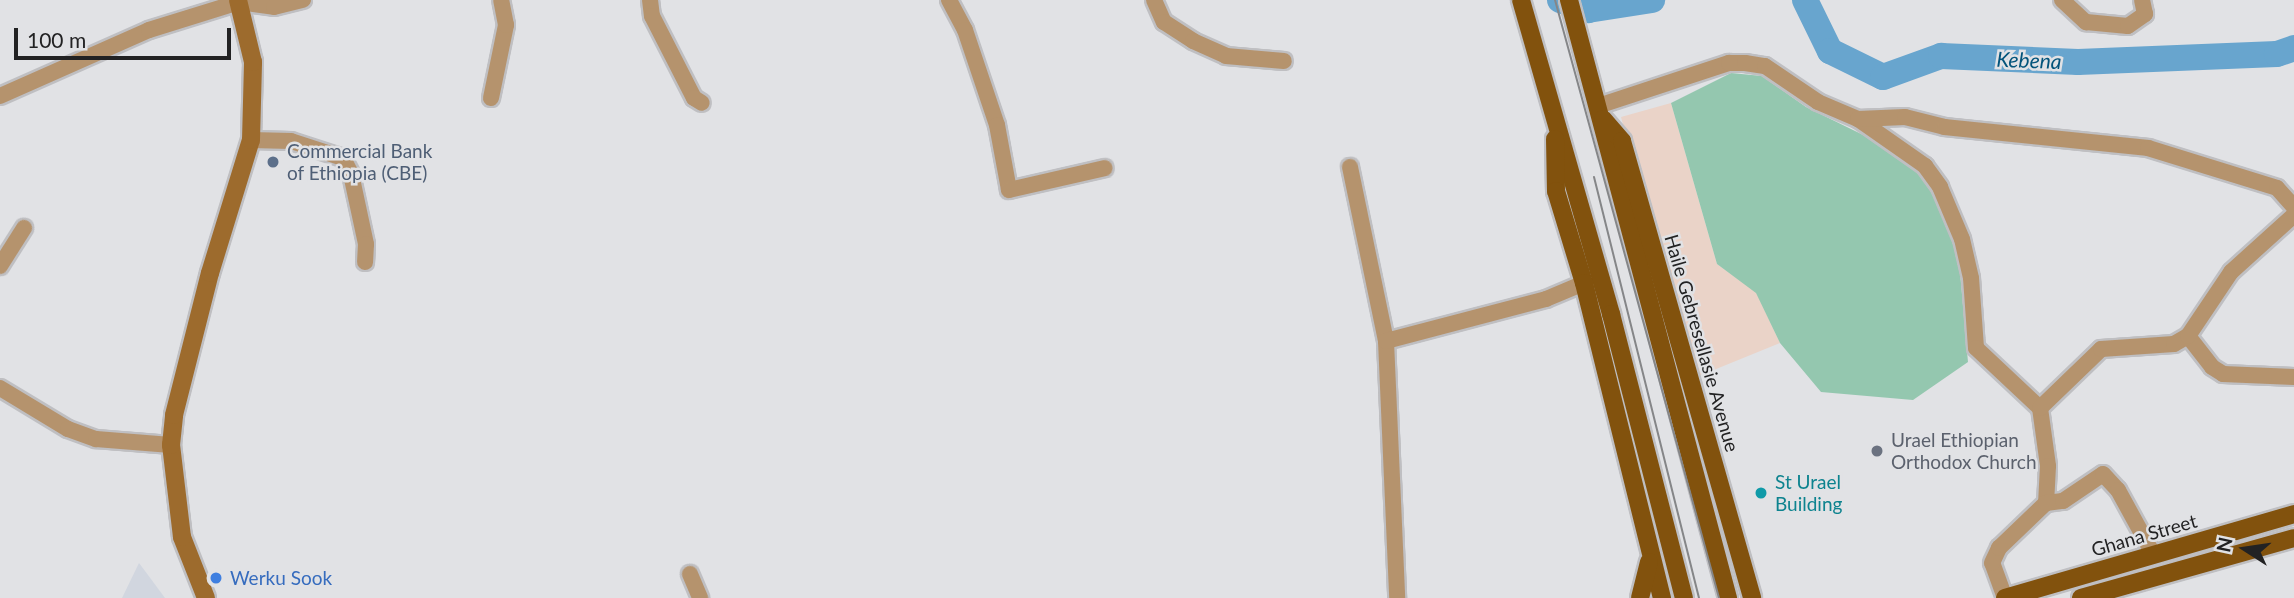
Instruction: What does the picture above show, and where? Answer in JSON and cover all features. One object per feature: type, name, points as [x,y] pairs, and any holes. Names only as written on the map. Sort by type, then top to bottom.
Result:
[{"type":"main road","points":[[1521,0],[1555,132],[1611,314],[1684,598]]},
{"type":"main road","points":[[1569,0],[1728,598]]},
{"type":"main road","points":[[206,598],[182,537],[171,445],[174,415],[210,273],[251,140],[253,62],[239,1]]},
{"type":"main road","name":"Haile Gebresellasie Avenue","points":[[1600,111],[1622,141],[1752,598]]},
{"type":"main road","points":[[1555,132],[1556,191],[1584,283],[1662,598]]},
{"type":"main road","name":"Ghana Street","points":[[2005,598],[2294,514]]},
{"type":"main road","points":[[2081,598],[2294,538]]},
{"type":"main road","points":[[1640,598],[1650,558]]},
{"type":"street","points":[[0,96],[149,30],[239,1],[266,8],[303,0]]},
{"type":"street","points":[[491,98],[506,25],[501,0]]},
{"type":"street","points":[[650,0],[652,16],[694,98],[702,103]]},
{"type":"street","points":[[949,0],[965,30],[997,125],[1009,190],[1105,168]]},
{"type":"street","points":[[1154,0],[1164,22],[1193,41],[1226,56],[1284,61]]},
{"type":"street","points":[[2062,0],[2064,7],[2086,22],[2128,26],[2145,15],[2142,0]]},
{"type":"street","points":[[1600,111],[1729,63],[1745,63],[1765,66],[1818,102],[1858,119],[1905,148],[1940,187],[1962,239],[1971,278],[1976,348],[2040,408],[2048,466],[2046,503]]},
{"type":"street","points":[[1858,119],[1905,117],[1945,127],[2148,148],[2277,188],[2294,207]]},
{"type":"street","points":[[251,140],[300,143],[342,158],[351,174],[366,244],[365,262]]},
{"type":"street","points":[[1350,167],[1386,341],[1397,598]]},
{"type":"street","points":[[2040,408],[2101,349],[2174,344],[2188,336],[2231,272],[2294,215]]},
{"type":"street","points":[[0,265],[24,228]]},
{"type":"street","points":[[1386,341],[1546,299],[1584,283]]},
{"type":"street","points":[[2188,336],[2212,367],[2223,374],[2294,377]]},
{"type":"street","points":[[0,388],[68,429],[96,439],[171,445]]},
{"type":"street","points":[[2005,598],[1993,558],[2046,503],[2063,501],[2103,474],[2118,491],[2153,554]]},
{"type":"street","points":[[690,574],[700,598]]},
{"type":"shaded area","points":[[1671,103],[1717,264],[1756,292],[1780,343],[1694,378],[1621,117]]},
{"type":"shaded area","points":[[139,563],[145,571],[165,598],[122,598]]},
{"type":"green space","points":[[1731,73],[1762,76],[1806,107],[1900,153],[1935,186],[1957,238],[1968,362],[1913,400],[1821,392],[1780,343],[1756,293],[1717,264],[1671,103]]},
{"type":"waterway","name":"Kebena","points":[[1560,0],[1588,10],[1652,0]]},
{"type":"waterway","name":"Kebena","points":[[1805,0],[1830,51],[1883,77],[1941,56],[2078,62],[2277,54],[2294,48]]},
{"type":"tram line","points":[[1555,0],[1719,598]]},
{"type":"tram line","points":[[1594,177],[1699,598]]},
{"type":"place","name":"Commercial Bank of Ethiopia (CBE)","points":[[273,162]]},
{"type":"place","name":"Urael Ethiopian Orthodox Church","points":[[1877,451]]},
{"type":"place","name":"St Urael Building","points":[[1761,493]]},
{"type":"place","name":"Werku Sook","points":[[216,578]]}]
